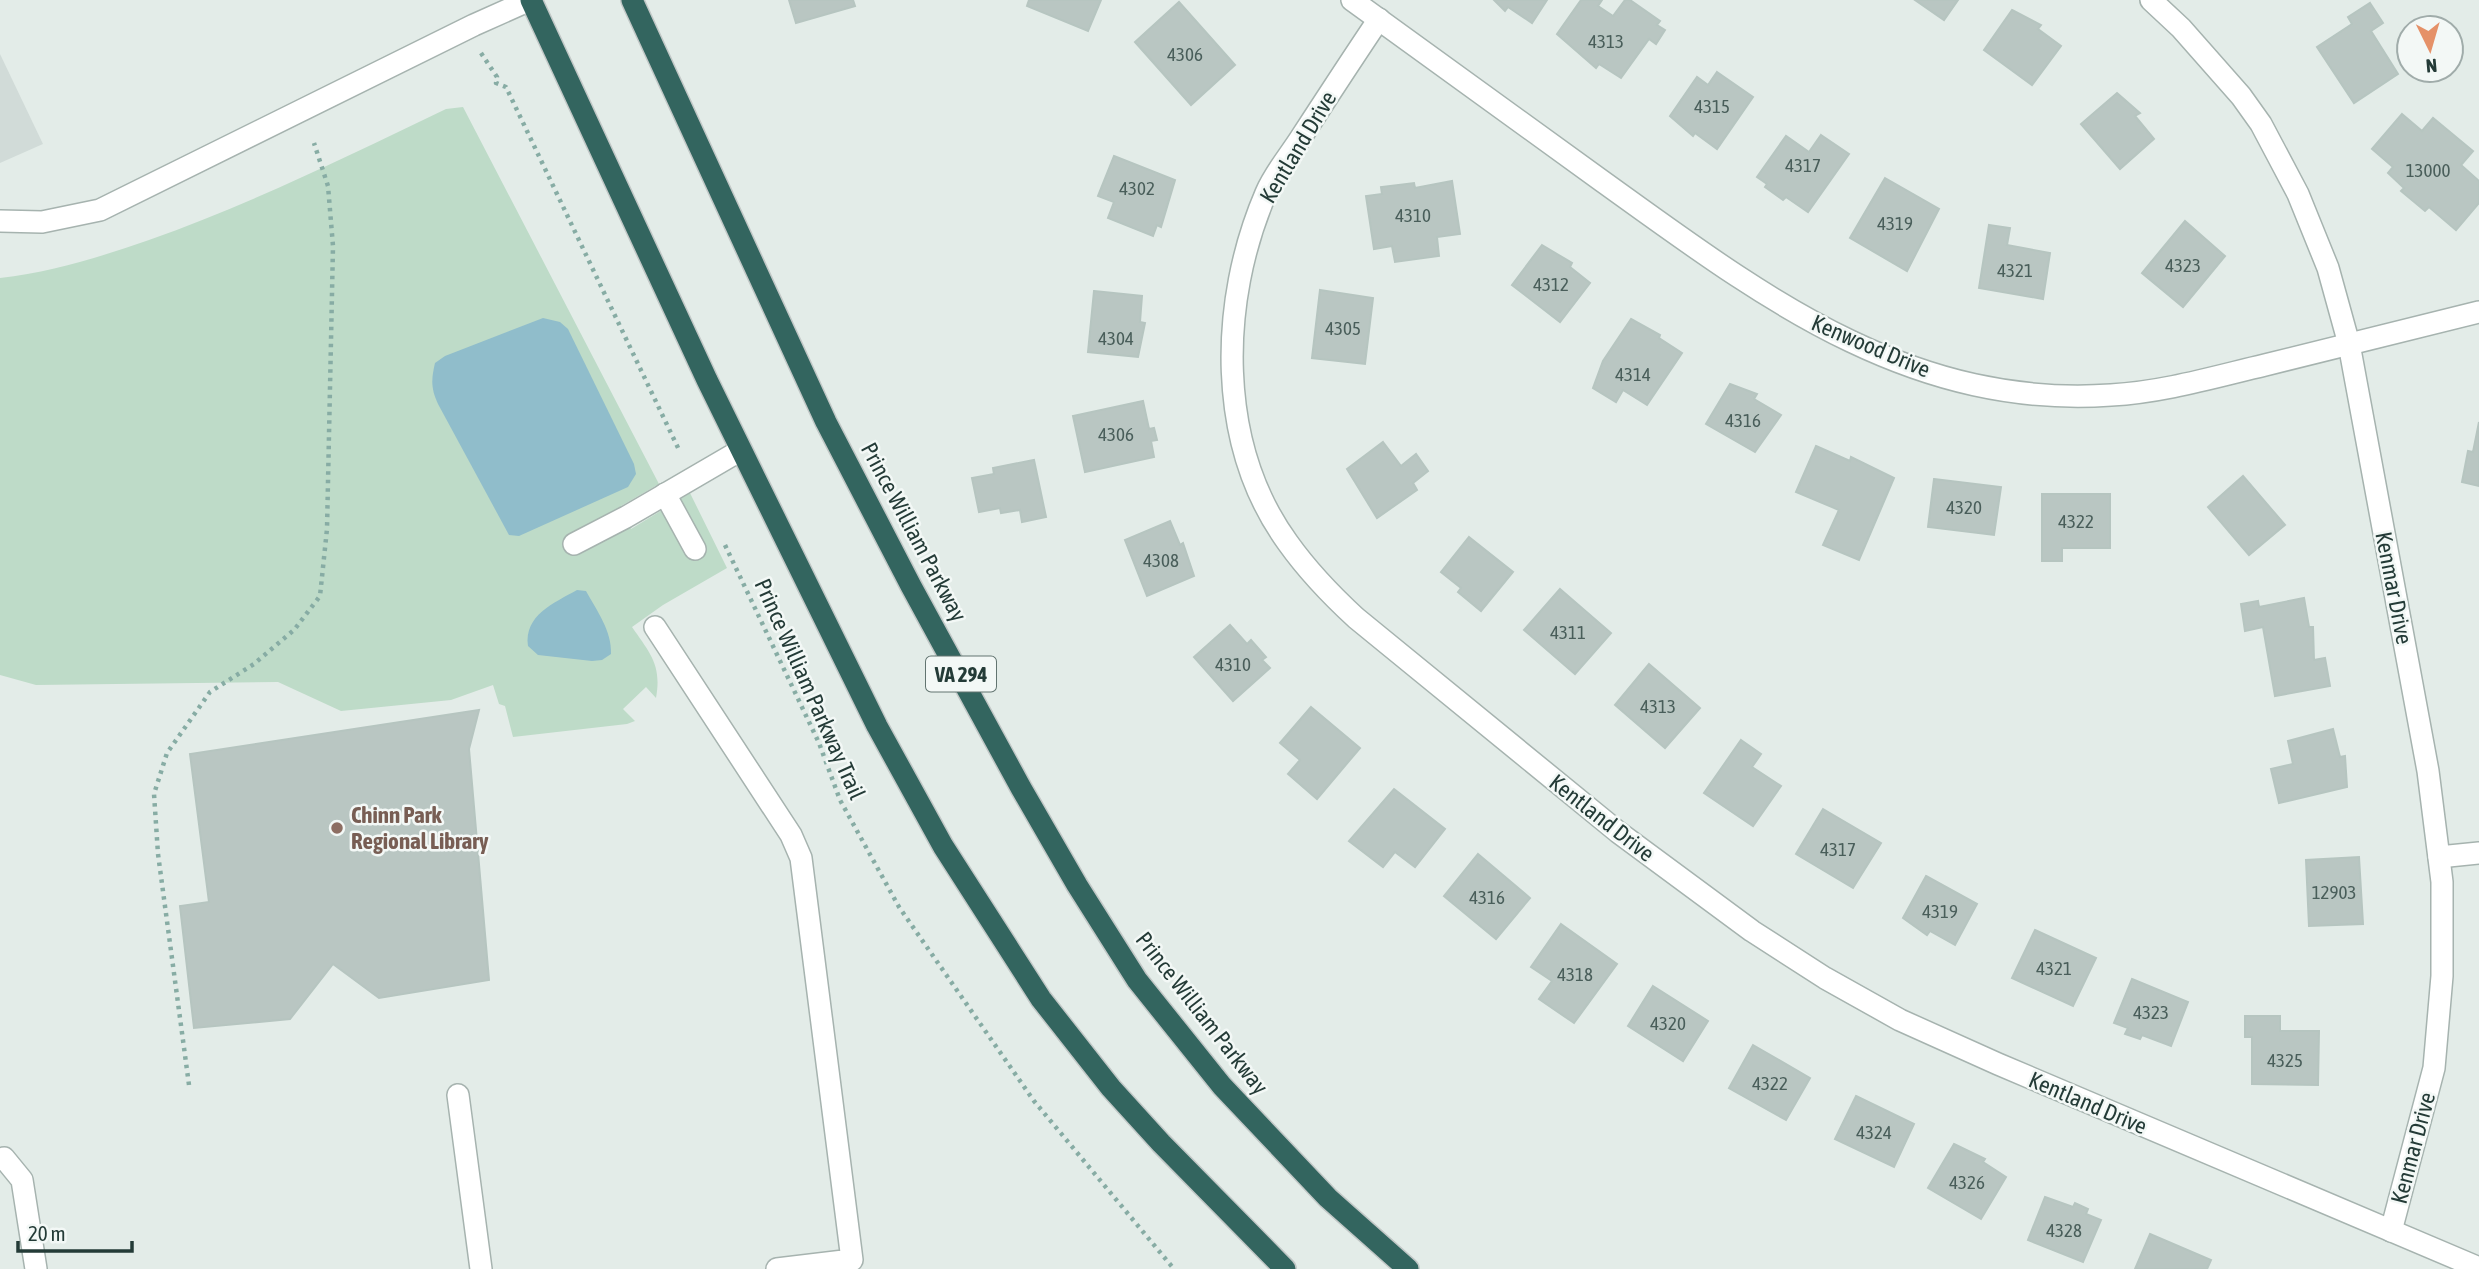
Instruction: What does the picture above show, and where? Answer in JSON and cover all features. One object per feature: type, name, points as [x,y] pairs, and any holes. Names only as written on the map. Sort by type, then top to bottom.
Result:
[{"type":"highway","points":[[531,0],[741,450],[877,726],[943,846],[1041,999],[1111,1088],[1285,1269]]},
{"type":"highway","name":"Prince William Parkway","points":[[632,0],[826,422],[911,586],[1077,885],[1138,980],[1222,1086],[1328,1198],[1408,1269]]},
{"type":"street","points":[[0,222],[42,222],[100,210],[474,25],[531,0]]},
{"type":"street","name":"Kenwood Drive","points":[[1352,0],[1688,243],[1766,296],[1849,342],[1909,367],[1988,388],[2042,395],[2110,396],[2164,389],[2479,312]]},
{"type":"street","name":"Kenmar Drive","points":[[2151,0],[2181,28],[2241,96],[2261,124],[2298,194],[2328,268],[2349,344],[2428,771],[2440,857],[2442,976],[2434,1068],[2391,1231]]},
{"type":"street","name":"Kentland Drive","points":[[1378,19],[1267,190],[1250,234],[1238,280],[1232,340],[1234,387],[1244,446],[1259,491],[1287,541],[1322,587],[1356,618],[1618,832],[1752,932],[1825,978],[1900,1020],[1998,1065],[2479,1268]]},
{"type":"street","points":[[574,544],[741,450]]},
{"type":"street","points":[[665,494],[695,549]]},
{"type":"street","points":[[655,626],[791,835],[801,858],[852,1260],[777,1269]]},
{"type":"street","points":[[2440,857],[2479,853]]},
{"type":"street","points":[[458,1095],[481,1269]]},
{"type":"street","points":[[0,1159],[4,1158],[22,1180],[36,1269]]},
{"type":"path","points":[[497,77],[496,82],[506,87],[693,478]]},
{"type":"path","points":[[189,1085],[158,854],[155,794],[167,753],[210,692],[254,663],[294,630],[320,596],[327,529],[333,246],[328,186],[314,143]]},
{"type":"path","name":"Prince William Parkway Trail","points":[[722,539],[819,743],[840,800],[899,907],[1034,1101],[1174,1269]]},
{"type":"shaded area","points":[[0,54],[43,144],[0,163]]},
{"type":"green space","points":[[463,107],[659,484],[621,506],[631,529],[690,493],[727,568],[663,605],[632,627],[656,668],[656,698],[646,687],[623,709],[635,721],[627,724],[513,737],[505,706],[499,704],[493,685],[451,700],[341,711],[278,682],[36,685],[0,675],[0,278],[76,263],[187,226],[299,179],[446,109]]},
{"type":"water","points":[[543,318],[560,322],[568,329],[634,464],[636,474],[628,487],[519,536],[509,535],[438,404],[433,389],[433,374],[435,363],[445,356]]},
{"type":"water","points":[[577,590],[586,591],[599,614],[609,637],[611,654],[602,660],[592,661],[538,655],[528,646],[531,626],[542,611]]},
{"type":"building","points":[[789,0],[853,0],[855,6],[796,23]]},
{"type":"building","points":[[1029,0],[1101,0],[1088,31],[1027,6]]},
{"type":"building","points":[[1494,0],[1547,0],[1532,23],[1508,7],[1505,11]]},
{"type":"building","points":[[1581,0],[1602,0],[1598,6],[1613,16],[1625,0],[1630,0],[1660,21],[1657,25],[1665,30],[1656,44],[1649,39],[1621,78],[1599,64],[1596,68],[1557,34]]},
{"type":"building","points":[[1915,0],[1958,0],[1944,20]]},
{"type":"building","points":[[1179,2],[1235,65],[1191,105],[1135,42]]},
{"type":"building","points":[[2370,3],[2383,23],[2371,31],[2395,69],[2395,76],[2354,103],[2317,47],[2352,24],[2348,17]]},
{"type":"building","points":[[2012,10],[2041,25],[2038,29],[2061,46],[2032,85],[1984,50]]},
{"type":"building","points":[[1717,72],[1753,97],[1717,149],[1695,133],[1693,136],[1670,116],[1697,77],[1708,85]]},
{"type":"building","points":[[2117,93],[2140,113],[2135,116],[2154,139],[2120,169],[2081,124]]},
{"type":"building","points":[[2402,114],[2422,131],[2433,118],[2473,151],[2461,165],[2479,181],[2479,203],[2456,230],[2429,207],[2425,211],[2401,191],[2404,188],[2388,173],[2393,167],[2372,149]]},
{"type":"building","points":[[1821,135],[1849,154],[1808,212],[1786,197],[1783,200],[1765,187],[1767,184],[1757,177],[1786,136],[1809,152]]},
{"type":"building","points":[[1114,156],[1175,180],[1161,227],[1157,225],[1153,236],[1108,218],[1114,202],[1098,196]]},
{"type":"building","points":[[1885,178],[1939,209],[1907,271],[1850,238]]},
{"type":"building","points":[[1452,181],[1460,234],[1437,237],[1439,256],[1395,262],[1392,246],[1374,249],[1366,196],[1382,194],[1381,187],[1414,183],[1415,188]]},
{"type":"building","points":[[2185,221],[2225,256],[2183,307],[2142,273]]},
{"type":"building","points":[[1989,225],[2010,228],[2007,245],[2050,253],[2043,299],[1979,288]]},
{"type":"building","points":[[1542,245],[1572,263],[1570,267],[1590,283],[1560,322],[1512,285]]},
{"type":"building","points":[[1320,290],[1373,298],[1365,364],[1312,358]]},
{"type":"building","points":[[1094,291],[1142,296],[1140,322],[1145,323],[1138,357],[1088,352]]},
{"type":"building","points":[[1631,319],[1660,335],[1659,338],[1682,353],[1647,405],[1623,390],[1616,402],[1593,388],[1603,361]]},
{"type":"building","points":[[1730,384],[1757,394],[1754,399],[1781,415],[1755,452],[1706,424]]},
{"type":"building","points":[[1143,401],[1149,429],[1154,428],[1157,440],[1151,441],[1154,457],[1085,472],[1073,416]]},
{"type":"building","points":[[2479,422],[2479,486],[2462,482],[2468,451],[2473,452]]},
{"type":"building","points":[[1383,442],[1401,466],[1416,454],[1428,471],[1413,483],[1417,490],[1377,518],[1347,469]]},
{"type":"building","points":[[1816,446],[1850,461],[1851,457],[1894,478],[1859,560],[1823,545],[1839,510],[1796,492]]},
{"type":"building","points":[[1034,460],[1046,517],[1022,522],[1020,510],[1001,513],[1000,508],[979,512],[972,478],[994,474],[993,468]]},
{"type":"building","points":[[2243,476],[2285,525],[2249,555],[2208,507]]},
{"type":"building","points":[[1934,479],[2001,487],[1994,535],[1928,527]]},
{"type":"building","points":[[2042,494],[2110,494],[2110,548],[2062,548],[2062,561],[2042,561]]},
{"type":"building","points":[[1170,521],[1180,545],[1183,543],[1194,576],[1147,596],[1125,540]]},
{"type":"building","points":[[1469,537],[1513,572],[1481,611],[1458,592],[1461,588],[1441,572]]},
{"type":"building","points":[[1560,589],[1611,633],[1575,674],[1524,630]]},
{"type":"building","points":[[2304,598],[2309,627],[2313,627],[2314,660],[2325,658],[2330,686],[2275,696],[2263,627],[2245,631],[2241,604],[2258,601],[2259,607]]},
{"type":"building","points":[[1230,625],[1247,644],[1251,640],[1266,657],[1262,660],[1270,668],[1233,701],[1194,657]]},
{"type":"building","points":[[1649,664],[1700,708],[1665,748],[1615,705]]},
{"type":"building","points":[[1311,707],[1360,748],[1317,799],[1288,774],[1300,760],[1280,743]]},
{"type":"building","name":"Chinn Park Regional Library","points":[[479,710],[469,749],[489,980],[379,998],[333,964],[290,1019],[194,1028],[180,906],[209,902],[190,754]]},
{"type":"building","points":[[2333,729],[2340,757],[2345,756],[2347,787],[2279,803],[2271,769],[2293,764],[2288,741]]},
{"type":"building","points":[[1741,740],[1761,754],[1752,767],[1781,786],[1753,826],[1704,793]]},
{"type":"building","points":[[1394,789],[1445,829],[1415,867],[1395,852],[1383,867],[1349,841]]},
{"type":"building","points":[[1823,809],[1881,843],[1853,888],[1796,854]]},
{"type":"building","points":[[1478,854],[1530,898],[1496,939],[1444,896]]},
{"type":"building","points":[[2359,857],[2363,924],[2309,926],[2306,860]]},
{"type":"building","points":[[1926,876],[1977,904],[1955,945],[1930,931],[1927,935],[1903,918]]},
{"type":"building","points":[[1561,924],[1617,964],[1574,1023],[1539,999],[1552,981],[1531,967]]},
{"type":"building","points":[[2035,930],[2096,958],[2073,1006],[2012,978]]},
{"type":"building","points":[[2132,979],[2188,1002],[2171,1046],[2142,1035],[2140,1039],[2125,1034],[2128,1028],[2114,1023]]},
{"type":"building","points":[[1653,986],[1708,1021],[1683,1061],[1628,1026]]},
{"type":"building","points":[[2245,1016],[2280,1016],[2280,1031],[2319,1031],[2318,1085],[2252,1084],[2252,1037],[2245,1037]]},
{"type":"building","points":[[1753,1045],[1810,1078],[1786,1120],[1729,1088]]},
{"type":"building","points":[[1856,1096],[1914,1124],[1894,1167],[1835,1139]]},
{"type":"building","points":[[1954,1144],[1985,1159],[1983,1162],[2006,1177],[1981,1219],[1928,1188]]},
{"type":"building","points":[[2045,1197],[2073,1207],[2075,1203],[2088,1209],[2086,1214],[2101,1220],[2083,1262],[2028,1240]]},
{"type":"building","points":[[2150,1234],[2211,1260],[2207,1269],[2135,1269]]},
{"type":"place","name":"Chinn Park Regional Library","points":[[337,828]]}]
